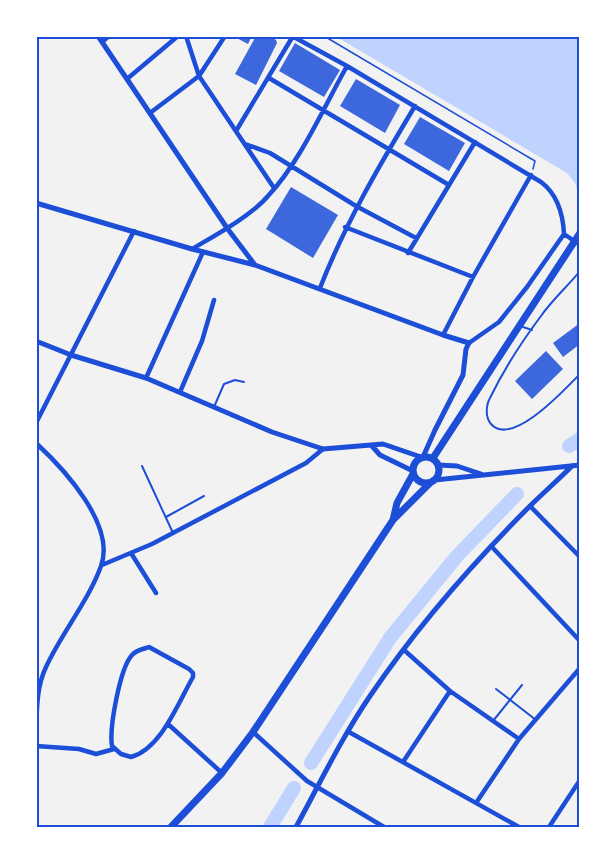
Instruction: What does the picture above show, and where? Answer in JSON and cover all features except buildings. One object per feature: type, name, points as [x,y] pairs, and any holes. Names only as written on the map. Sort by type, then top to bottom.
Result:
[{"type":"highway","points":[[171,827],[222,773],[253,732],[393,520],[433,481],[439,472],[436,462],[519,326],[580,233]]},
{"type":"highway","points":[[393,520],[397,503],[413,473],[414,463],[422,457],[436,462]]},
{"type":"highway","points":[[413,473],[422,483],[433,481]]},
{"type":"street","points":[[109,36],[100,39],[227,228],[255,265]]},
{"type":"street","points":[[127,79],[178,36]]},
{"type":"street","points":[[186,36],[199,76],[253,160],[274,188]]},
{"type":"street","points":[[150,113],[199,76],[225,36]]},
{"type":"street","points":[[36,341],[71,355],[146,378],[272,432],[323,449],[383,444],[422,457],[463,375],[466,349],[469,343],[499,322],[564,234],[556,198],[550,189],[531,175],[293,36],[236,131]]},
{"type":"street","points":[[192,249],[227,228],[267,198],[291,166],[347,66]]},
{"type":"street","points":[[269,78],[449,185]]},
{"type":"street","points":[[320,288],[345,227],[415,106]]},
{"type":"street","points":[[408,253],[475,142]]},
{"type":"street","points":[[244,144],[258,147],[356,207],[416,238]]},
{"type":"street","points":[[443,335],[531,175]]},
{"type":"street","points":[[36,203],[255,265],[469,343]]},
{"type":"street","points":[[345,227],[473,277]]},
{"type":"street","points":[[36,423],[134,231]]},
{"type":"street","points":[[564,234],[580,245]]},
{"type":"street","points":[[146,378],[203,252]]},
{"type":"street","points":[[180,392],[202,341],[214,300]]},
{"type":"street","points":[[36,443],[67,477],[98,521],[104,538],[102,565],[45,667],[36,700],[36,734]]},
{"type":"street","points":[[372,446],[380,455],[413,473]]},
{"type":"street","points":[[102,565],[173,533],[306,463],[323,449]]},
{"type":"street","points":[[436,462],[481,474]]},
{"type":"street","points":[[433,481],[580,465]]},
{"type":"street","points":[[296,827],[369,697],[404,650],[449,592],[530,506],[572,466]]},
{"type":"street","points":[[530,506],[580,557]]},
{"type":"street","points":[[492,546],[580,642]]},
{"type":"street","points":[[131,553],[156,593]]},
{"type":"street","points":[[149,647],[155,648],[189,669],[193,677],[168,724],[148,749],[131,757],[114,749],[111,742],[115,704],[132,654],[149,647]]},
{"type":"street","points":[[404,650],[450,691],[519,740]]},
{"type":"street","points":[[476,803],[519,740],[580,668]]},
{"type":"street","points":[[403,762],[450,691]]},
{"type":"street","points":[[168,724],[222,773]]},
{"type":"street","points":[[253,732],[307,781],[384,827]]},
{"type":"street","points":[[349,732],[519,827]]},
{"type":"street","points":[[36,746],[80,749],[96,754],[114,749]]},
{"type":"street","points":[[549,827],[580,780]]},
{"type":"lane","points":[[580,271],[542,315],[489,400],[487,413],[490,423],[496,428],[507,430],[531,420],[580,374]]},
{"type":"lane","points":[[519,326],[532,330]]},
{"type":"lane","points":[[214,406],[224,384],[235,380],[244,382]]},
{"type":"lane","points":[[142,466],[173,533]]},
{"type":"lane","points":[[166,517],[204,496]]},
{"type":"lane","points":[[493,721],[522,685]]},
{"type":"lane","points":[[496,689],[536,720]]},
{"type":"path","points":[[324,36],[535,161],[531,175]]},
{"type":"water","points":[[335,36],[580,36],[580,198],[575,183],[567,173]]},
{"type":"waterway","points":[[569,446],[580,439]]},
{"type":"waterway","points":[[311,763],[390,638],[457,556],[517,494]]},
{"type":"waterway","points":[[270,827],[294,788]]}]
